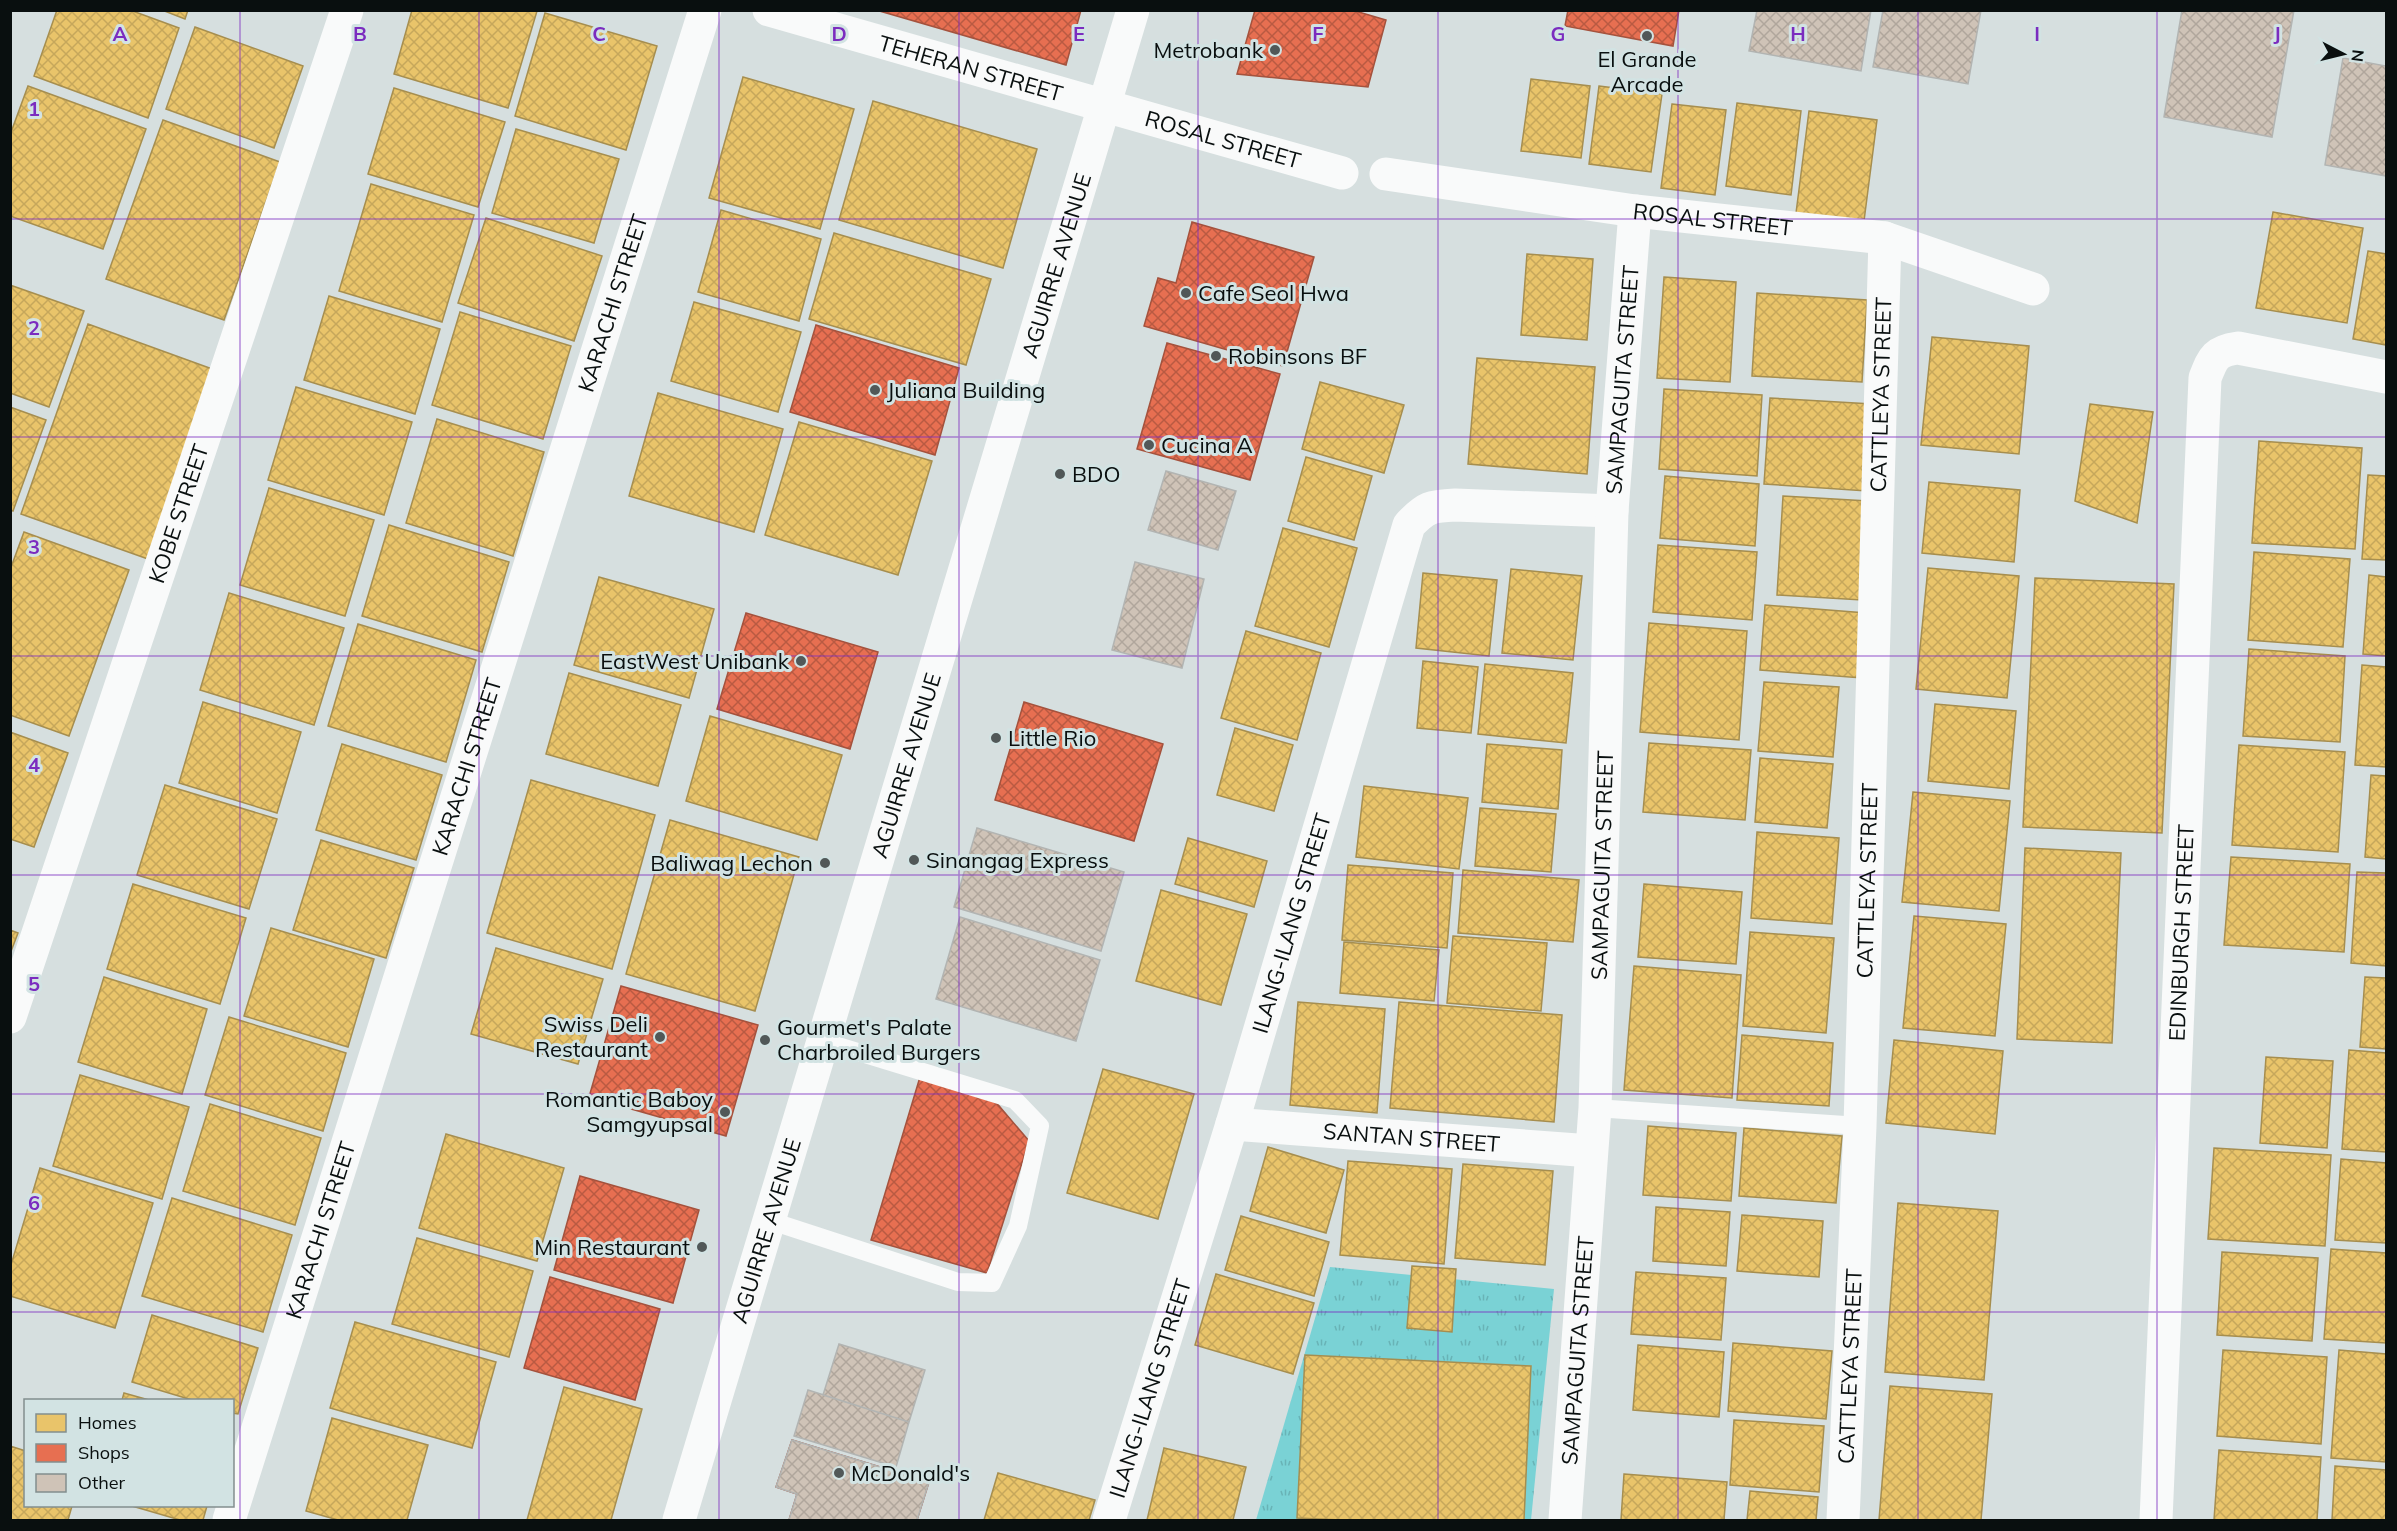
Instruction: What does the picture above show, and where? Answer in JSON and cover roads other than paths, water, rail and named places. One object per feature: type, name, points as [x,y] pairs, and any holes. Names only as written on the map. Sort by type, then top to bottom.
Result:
[{"type":"street","name":"KOBE STREET","points":[[10,1017],[347,10]]},
{"type":"street","name":"KARACHI STREET","points":[[234,1505],[458,787],[705,10]]},
{"type":"street","name":"TEHERAN STREET","points":[[769,10],[1030,87],[1104,105]]},
{"type":"street","name":"AGUIRRE AVENUE","points":[[678,1521],[1133,10]]},
{"type":"street","name":"ROSAL STREET","points":[[1104,105],[1342,173]]},
{"type":"street","name":"ROSAL STREET","points":[[1386,174],[1635,211],[1885,238],[2032,290]]},
{"type":"street","name":"SAMPAGUITA STREET","points":[[1565,1521],[1595,1108],[1612,511],[1635,211]]},
{"type":"street","name":"CATTLEYA STREET","points":[[1843,1521],[1860,1126],[1885,238]]},
{"type":"street","name":"EDINBURGH STREET","points":[[2156,1521],[2205,378],[2212,360],[2223,350],[2238,348],[2386,377]]},
{"type":"street","name":"ILANG-ILANG STREET","points":[[1109,1521],[1232,1124],[1410,525],[1422,510],[1434,506],[1612,511]]},
{"type":"street","name":"SANTAN STREET","points":[[1232,1124],[1591,1151]]},
{"type":"lane","points":[[768,1220],[958,1282],[992,1283],[1018,1226],[1040,1126],[1015,1100],[822,1041]]},
{"type":"lane","points":[[1595,1108],[1860,1126]]},
{"type":"place","name":"El Grande Arcade","points":[[1647,36]]},
{"type":"place","name":"Metrobank","points":[[1275,50]]},
{"type":"place","name":"Cafe Seol Hwa","points":[[1186,293]]},
{"type":"place","name":"Robinsons BF","points":[[1216,356]]},
{"type":"place","name":"Juliana Building","points":[[875,390]]},
{"type":"place","name":"Cucina A","points":[[1149,445]]},
{"type":"place","name":"BDO","points":[[1060,474]]},
{"type":"place","name":"EastWest Unibank","points":[[801,661]]},
{"type":"place","name":"Little Rio","points":[[996,738]]},
{"type":"place","name":"Sinangag Express","points":[[914,860]]},
{"type":"place","name":"Baliwag Lechon","points":[[825,863]]},
{"type":"place","name":"Swiss Deli Restaurant","points":[[660,1037]]},
{"type":"place","name":"Gourmet's Palate Charbroiled Burgers","points":[[765,1040]]},
{"type":"place","name":"Romantic Baboy Samgyupsal","points":[[725,1112]]},
{"type":"place","name":"Min Restaurant","points":[[702,1247]]},
{"type":"place","name":"McDonald's","points":[[839,1473]]}]
